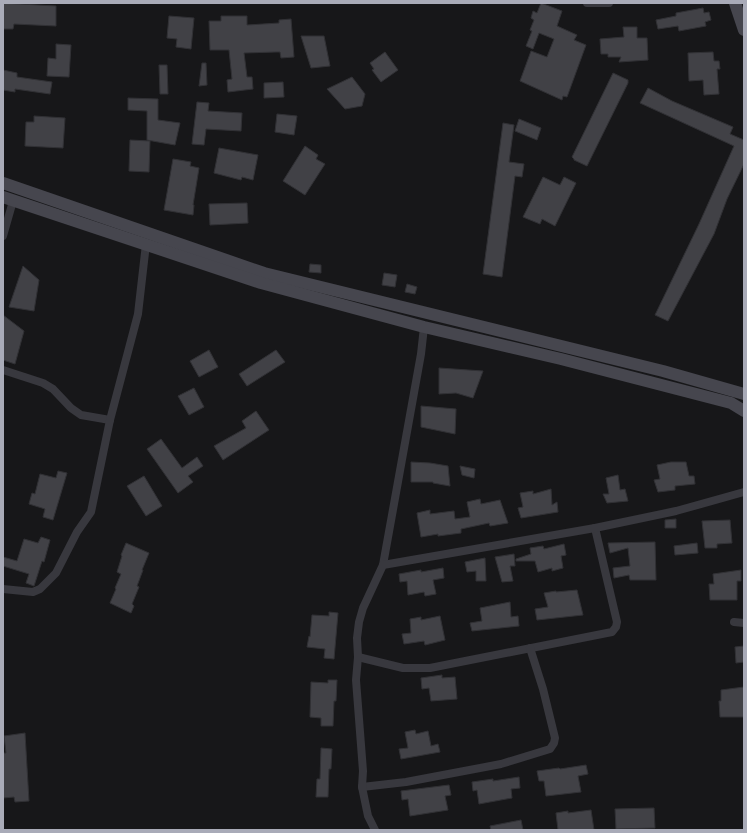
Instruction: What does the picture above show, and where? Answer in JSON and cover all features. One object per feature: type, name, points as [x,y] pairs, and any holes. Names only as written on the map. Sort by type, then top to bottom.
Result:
[{"type":"street","points":[[587,3],[609,3]]},
{"type":"street","points":[[735,3],[744,30]]},
{"type":"street","points":[[3,183],[263,278],[563,353],[731,403],[744,411]]},
{"type":"street","points":[[3,236],[8,199],[146,244],[424,327],[663,371],[744,394]]},
{"type":"street","points":[[3,589],[33,592],[40,589],[56,573],[77,532],[91,512],[110,420],[138,314],[146,244]]},
{"type":"street","points":[[375,830],[368,816],[362,787],[363,771],[356,684],[358,657],[357,638],[361,615],[383,565],[421,354],[424,327]]},
{"type":"street","points":[[3,370],[43,383],[53,389],[81,416],[110,420]]},
{"type":"street","points":[[383,565],[595,528],[676,511],[744,492]]},
{"type":"street","points":[[358,657],[403,668],[430,668],[612,632],[616,627],[617,622],[595,528]]},
{"type":"street","points":[[734,622],[744,623]]},
{"type":"street","points":[[362,787],[406,782],[501,764],[550,749],[555,738],[543,689],[530,648]]},
{"type":"building","points":[[3,3],[56,6],[56,26],[14,24],[13,29],[3,29]]},
{"type":"building","points":[[541,3],[562,11],[557,26],[577,35],[574,40],[586,45],[567,97],[563,96],[562,100],[520,81],[531,51],[547,57],[554,39],[539,33],[533,49],[526,46],[532,31],[530,30],[534,20],[531,18],[533,11],[537,13]]},
{"type":"building","points":[[703,8],[704,13],[709,12],[711,20],[705,22],[706,26],[679,31],[678,26],[658,29],[656,20],[676,16],[676,13]]},
{"type":"building","points":[[169,16],[194,18],[191,49],[176,47],[177,39],[167,38]]},
{"type":"building","points":[[221,16],[247,16],[247,25],[279,23],[279,20],[291,19],[294,57],[281,58],[280,52],[244,53],[247,77],[252,77],[253,89],[228,92],[227,80],[232,79],[229,50],[210,50],[209,21],[221,21]]},
{"type":"building","points":[[623,27],[637,27],[637,38],[647,38],[648,60],[619,62],[621,57],[608,57],[608,54],[601,54],[600,39],[624,37]]},
{"type":"building","points":[[301,36],[324,36],[330,66],[311,68]]},
{"type":"building","points":[[56,44],[71,45],[69,77],[47,76],[48,58],[56,59]]},
{"type":"building","points":[[385,52],[398,70],[381,82],[372,70],[374,69],[370,63]]},
{"type":"building","points":[[713,52],[714,61],[719,61],[720,69],[717,69],[719,94],[704,95],[703,80],[689,81],[688,53]]},
{"type":"building","points":[[202,63],[206,63],[207,85],[199,86]]},
{"type":"building","points":[[159,65],[167,65],[168,94],[160,94]]},
{"type":"building","points":[[3,70],[17,73],[17,77],[52,82],[50,94],[15,89],[15,92],[3,90]]},
{"type":"building","points":[[613,73],[628,80],[628,83],[587,166],[574,160],[572,157]]},
{"type":"building","points":[[352,77],[365,94],[362,106],[345,109],[327,89]]},
{"type":"building","points":[[283,82],[284,97],[264,98],[264,83]]},
{"type":"building","points":[[648,88],[672,101],[733,127],[730,134],[744,140],[744,164],[727,199],[714,234],[668,321],[655,315],[699,224],[734,146],[640,103]]},
{"type":"building","points":[[128,98],[158,99],[158,120],[180,123],[175,145],[147,140],[147,111],[128,110]]},
{"type":"building","points":[[197,102],[209,103],[208,111],[242,113],[241,131],[206,129],[204,145],[192,144]]},
{"type":"building","points":[[277,114],[297,116],[294,135],[275,132]]},
{"type":"building","points":[[34,116],[65,118],[63,148],[25,146],[26,122],[34,122]]},
{"type":"building","points":[[519,119],[541,128],[537,140],[515,131]]},
{"type":"building","points":[[503,123],[514,125],[509,162],[524,164],[522,177],[515,176],[502,277],[483,274]]},
{"type":"building","points":[[130,140],[150,141],[149,172],[129,171]]},
{"type":"building","points":[[305,146],[318,155],[316,159],[325,164],[305,195],[283,181]]},
{"type":"building","points":[[219,148],[258,155],[253,180],[242,177],[241,180],[214,173]]},
{"type":"building","points":[[173,159],[191,162],[190,166],[199,168],[193,205],[193,215],[164,210]]},
{"type":"building","points":[[543,177],[560,185],[564,177],[576,183],[555,226],[542,219],[540,224],[523,217]]},
{"type":"building","points":[[247,203],[248,223],[210,225],[209,204]]},
{"type":"building","points":[[310,264],[321,265],[321,273],[309,272]]},
{"type":"building","points":[[23,266],[39,280],[34,311],[9,307]]},
{"type":"building","points":[[384,273],[397,275],[395,287],[382,285]]},
{"type":"building","points":[[407,284],[417,287],[415,294],[405,292]]},
{"type":"building","points":[[3,315],[24,331],[15,364],[3,360]]},
{"type":"building","points":[[209,350],[218,367],[199,377],[190,361]]},
{"type":"building","points":[[276,350],[285,362],[247,386],[239,374]]},
{"type":"building","points":[[439,368],[483,371],[473,398],[456,393],[439,394]]},
{"type":"building","points":[[194,388],[204,407],[189,415],[178,396]]},
{"type":"building","points":[[421,406],[456,409],[455,434],[421,427]]},
{"type":"building","points":[[256,411],[269,430],[223,460],[214,446],[246,428],[242,421]]},
{"type":"building","points":[[161,439],[182,468],[197,457],[203,466],[188,476],[193,482],[178,493],[147,449]]},
{"type":"building","points":[[411,462],[448,466],[450,486],[433,482],[411,482]]},
{"type":"building","points":[[671,462],[686,462],[689,476],[694,476],[695,484],[675,486],[675,490],[658,492],[654,480],[660,479],[657,465]]},
{"type":"building","points":[[460,466],[475,469],[474,478],[462,475]]},
{"type":"building","points":[[58,471],[67,473],[53,520],[43,517],[45,509],[29,504],[32,493],[35,494],[40,474],[56,478]]},
{"type":"building","points":[[618,475],[620,490],[625,489],[628,501],[607,503],[603,494],[609,494],[606,478]]},
{"type":"building","points":[[144,476],[162,506],[146,516],[127,486]]},
{"type":"building","points":[[551,489],[552,505],[557,502],[558,512],[521,518],[518,508],[523,507],[520,493],[533,491],[533,494]]},
{"type":"building","points":[[480,499],[481,504],[500,500],[508,523],[490,526],[489,523],[461,529],[461,533],[438,536],[438,534],[421,537],[417,513],[430,510],[430,514],[454,511],[455,519],[470,517],[467,502]]},
{"type":"building","points":[[676,519],[676,528],[665,528],[665,520]]},
{"type":"building","points":[[730,520],[732,543],[717,544],[717,548],[705,548],[702,521]]},
{"type":"building","points":[[41,537],[50,540],[44,562],[42,561],[34,586],[26,583],[29,574],[3,566],[3,557],[17,561],[24,539],[38,543]]},
{"type":"building","points":[[655,542],[656,580],[630,580],[629,575],[614,578],[613,568],[630,566],[628,548],[610,553],[608,543]]},
{"type":"building","points":[[126,543],[149,553],[137,586],[139,587],[132,604],[134,606],[131,613],[110,603],[121,574],[117,572],[122,556],[121,555]]},
{"type":"building","points":[[697,543],[698,553],[675,555],[674,546]]},
{"type":"building","points":[[564,544],[566,555],[561,556],[563,568],[552,571],[552,568],[538,572],[535,561],[516,561],[516,559],[531,554],[530,548],[543,546],[544,549]]},
{"type":"building","points":[[514,554],[515,566],[510,566],[513,581],[502,582],[495,557]]},
{"type":"building","points":[[485,558],[486,581],[476,581],[476,571],[467,572],[465,562]]},
{"type":"building","points":[[443,568],[444,578],[433,580],[436,594],[425,596],[424,592],[408,595],[407,581],[400,582],[399,574]]},
{"type":"building","points":[[741,570],[741,581],[737,581],[737,600],[710,600],[709,584],[714,584],[713,574]]},
{"type":"building","points":[[577,590],[583,615],[537,620],[535,609],[548,607],[544,593]]},
{"type":"building","points":[[510,602],[511,617],[518,616],[519,626],[472,631],[470,623],[482,621],[480,608]]},
{"type":"building","points":[[329,612],[338,613],[334,659],[324,658],[325,649],[307,647],[309,636],[310,637],[312,615],[329,616]]},
{"type":"building","points":[[440,616],[445,640],[425,645],[424,641],[404,644],[402,634],[411,633],[410,619],[421,617],[421,620]]},
{"type":"building","points":[[744,646],[744,662],[736,663],[735,647]]},
{"type":"building","points":[[442,675],[442,678],[455,677],[457,699],[431,701],[429,688],[422,689],[421,678]]},
{"type":"building","points":[[328,680],[337,680],[333,726],[321,726],[321,718],[310,717],[311,682],[328,683]]},
{"type":"building","points":[[744,687],[744,717],[720,717],[719,701],[721,701],[721,690]]},
{"type":"building","points":[[415,730],[416,734],[428,731],[431,746],[438,744],[440,752],[401,759],[399,749],[408,748],[405,732]]},
{"type":"building","points":[[25,733],[29,801],[15,802],[14,797],[3,798],[3,753],[6,753],[4,736]]},
{"type":"building","points":[[321,748],[332,749],[331,769],[329,769],[328,797],[316,797],[317,779],[320,779]]},
{"type":"building","points":[[586,765],[588,774],[578,776],[581,792],[546,796],[544,781],[539,781],[537,771]]},
{"type":"building","points":[[519,777],[520,788],[511,789],[512,798],[479,804],[477,790],[473,791],[472,782],[493,779],[493,781]]},
{"type":"building","points":[[449,785],[451,795],[445,796],[448,810],[410,816],[408,799],[402,800],[401,791]]},
{"type":"building","points":[[654,808],[655,828],[616,829],[615,809]]},
{"type":"building","points":[[591,810],[594,830],[558,830],[556,813]]},
{"type":"building","points":[[521,820],[523,830],[491,830],[490,826]]}]
